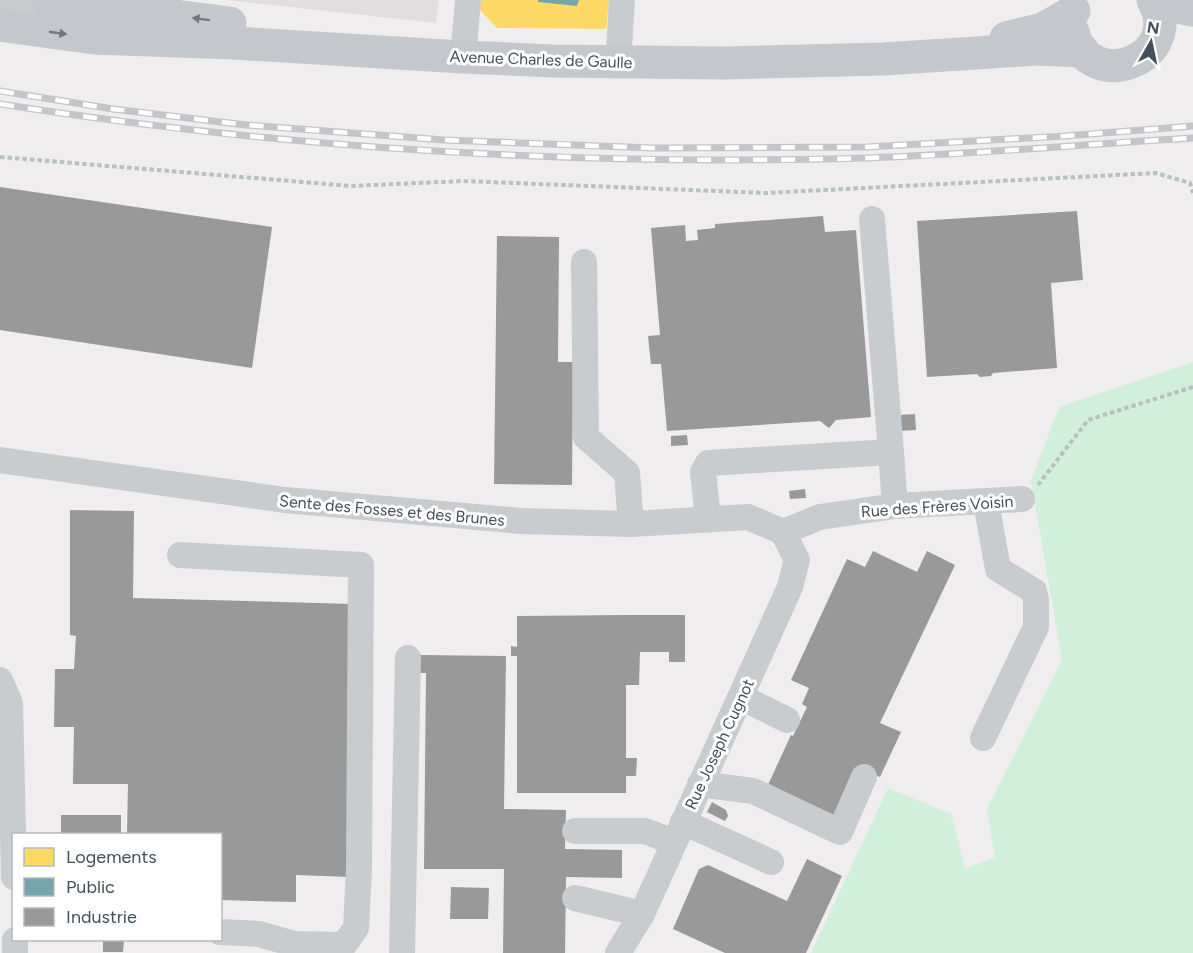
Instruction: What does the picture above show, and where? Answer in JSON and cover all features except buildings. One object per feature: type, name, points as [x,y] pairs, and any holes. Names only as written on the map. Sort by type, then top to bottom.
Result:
[{"type":"main road","points":[[1076,6],[1074,32],[1083,51],[1103,64],[1122,66],[1140,58],[1156,40],[1159,22],[1153,1],[1193,10]]},
{"type":"main road","name":"Avenue Charles de Gaulle","points":[[60,2],[463,51],[564,61],[724,63],[883,59],[1036,49],[1083,51]]},
{"type":"main road","name":"Avenue Charles de Gaulle","points":[[0,25],[94,38],[463,51],[807,48],[1006,38],[1043,29],[1076,6]]},
{"type":"main road","points":[[1156,40],[1193,29]]},
{"type":"street","points":[[463,51],[468,0]]},
{"type":"street","points":[[619,49],[622,0]]},
{"type":"street","points":[[0,6],[27,7],[60,2]]},
{"type":"street","points":[[872,219],[895,506]]},
{"type":"street","points":[[584,262],[586,436],[627,473],[631,524]]},
{"type":"street","points":[[708,519],[703,472],[708,463],[891,452]]},
{"type":"street","name":"Sente des Fosses et des Brunes","points":[[0,460],[285,500],[521,521],[631,524],[748,517],[783,532]]},
{"type":"street","name":"Rue des Frères Voisin","points":[[783,532],[820,517],[895,506],[1022,499]]},
{"type":"street","points":[[983,738],[1036,627],[1034,591],[998,569],[986,502]]},
{"type":"street","name":"Rue Joseph Cugnot","points":[[618,953],[642,914],[790,587],[796,560],[783,532]]},
{"type":"street","points":[[180,555],[361,566],[359,858],[356,928],[344,945],[295,949],[259,933],[222,932]]},
{"type":"street","points":[[402,953],[408,658]]},
{"type":"street","points":[[0,680],[10,703],[13,833]]},
{"type":"street","points":[[741,697],[787,720]]},
{"type":"street","points":[[700,784],[753,791],[840,832],[864,777]]},
{"type":"street","points":[[576,831],[679,832],[771,862]]},
{"type":"street","points":[[575,898],[642,914]]},
{"type":"path","points":[[0,157],[351,186],[463,181],[766,193],[1156,173],[1190,183],[1193,193]]},
{"type":"path","points":[[1022,499],[1039,484],[1088,420],[1193,387]]},
{"type":"shaded area","points":[[226,0],[439,0],[436,23]]},
{"type":"green space","points":[[1193,362],[1193,953],[811,953],[888,788],[951,814],[965,869],[995,857],[987,809],[1062,660],[1031,481],[1059,407]]},
{"type":"railway","points":[[0,91],[113,109],[246,125],[444,140],[653,148],[867,147],[1193,126]]},
{"type":"railway","points":[[0,104],[216,133],[433,151],[542,156],[760,160],[869,158],[1193,138]]}]
